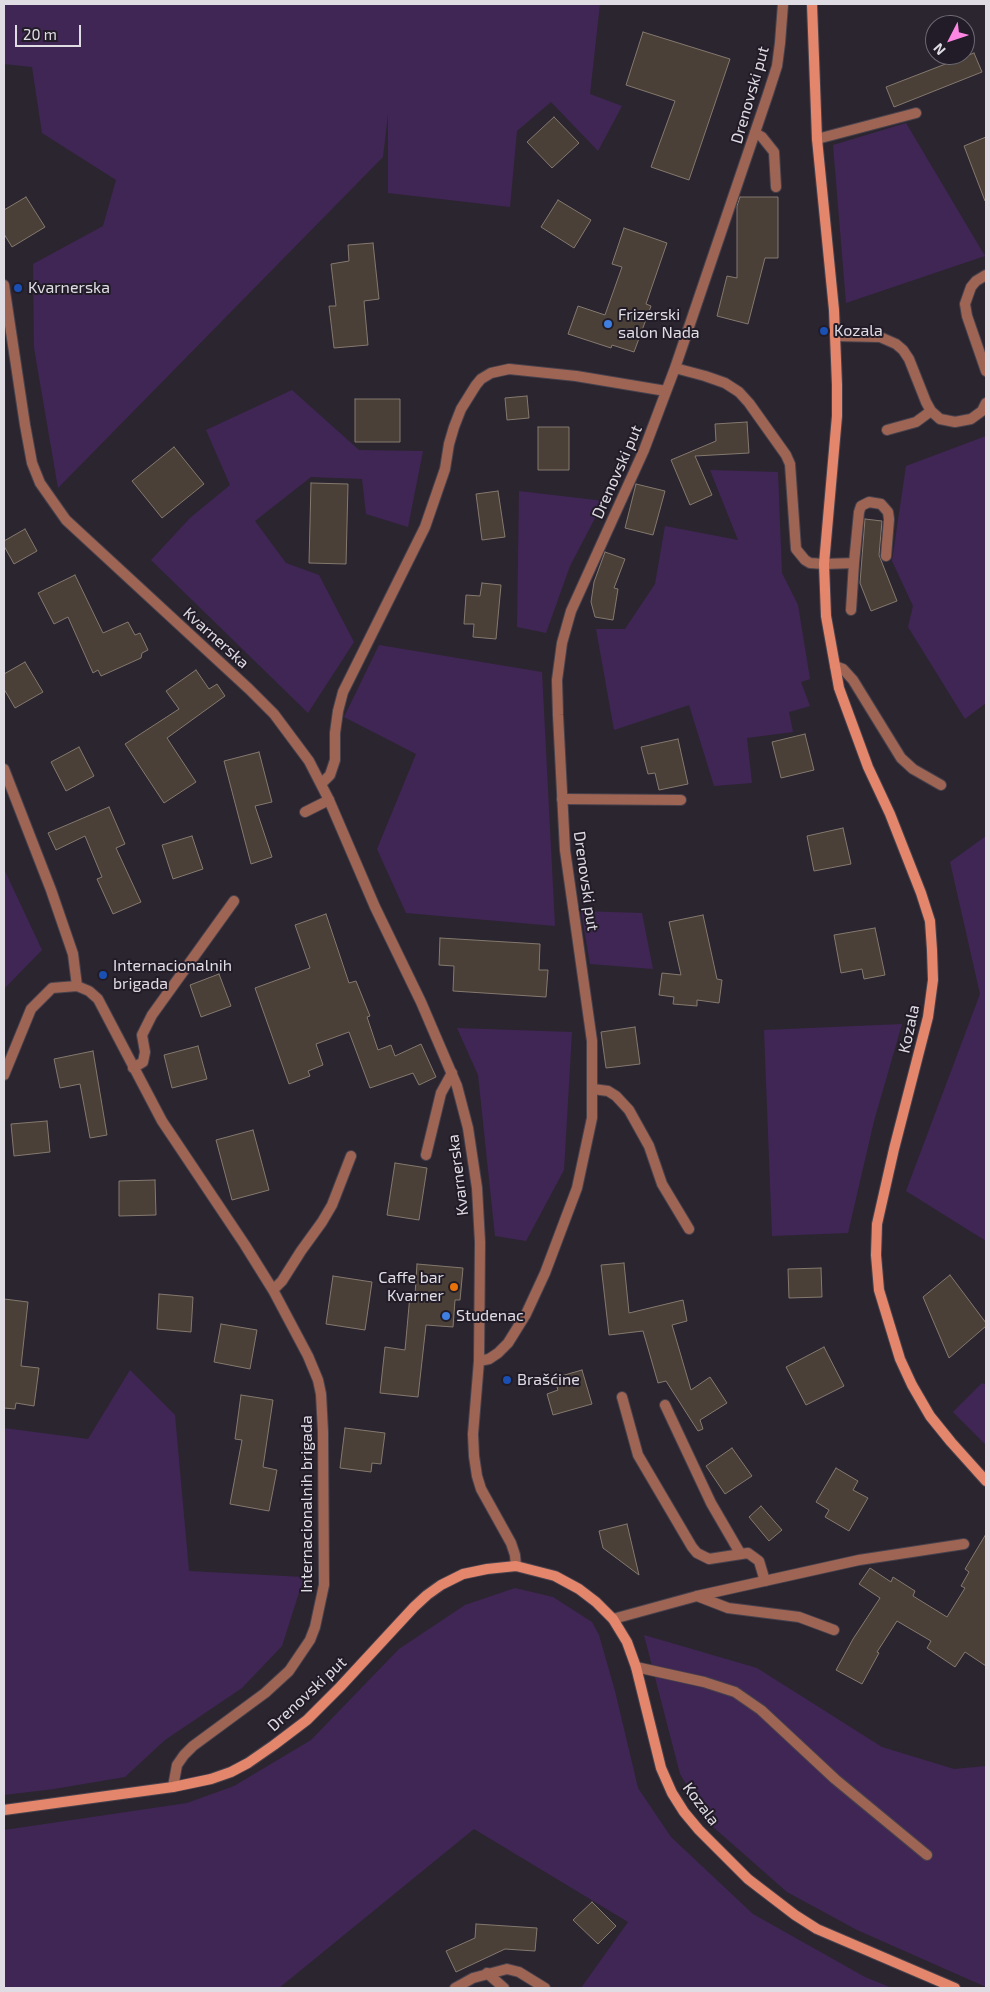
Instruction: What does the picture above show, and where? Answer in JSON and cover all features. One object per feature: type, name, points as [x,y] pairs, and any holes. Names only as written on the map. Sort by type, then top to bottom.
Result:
[{"type":"main road","name":"Kozala","points":[[812,4],[817,139],[836,336],[837,416],[824,564],[826,616],[840,688],[868,767],[890,814],[921,893],[930,921],[932,950],[933,980],[928,1017],[877,1224],[876,1255],[879,1290],[900,1359],[912,1385],[935,1422],[986,1481]]},
{"type":"main road","name":"Kozala","points":[[516,1566],[556,1576],[579,1589],[613,1619],[627,1642],[636,1667],[661,1768],[672,1793],[684,1812],[721,1853],[748,1879],[774,1900],[817,1929],[955,1988]]},
{"type":"main road","name":"Drenovski put","points":[[4,1810],[173,1787],[211,1779],[231,1772],[248,1763],[292,1732],[340,1687],[414,1607],[441,1586],[464,1574],[516,1566]]},
{"type":"street","name":"Drenovski put","points":[[479,1361],[494,1356],[508,1343],[526,1314],[545,1273],[577,1188],[592,1118],[592,1041],[565,850],[557,680],[562,643],[572,611],[644,450],[676,368],[777,66],[783,4]]},
{"type":"street","points":[[817,139],[916,113]]},
{"type":"street","points":[[755,133],[762,137],[774,152],[776,187]]},
{"type":"street","points":[[986,275],[976,281],[971,287],[965,304],[967,316],[986,371]]},
{"type":"street","name":"Kvarnerska","points":[[4,285],[32,463],[40,484],[66,520],[274,714],[309,761],[329,800],[375,906],[421,1002],[452,1073],[468,1128],[477,1188],[480,1242],[479,1361],[473,1434],[477,1476],[489,1504],[510,1543],[515,1555],[516,1566]]},
{"type":"street","points":[[836,336],[880,337],[896,344],[909,359],[931,411],[940,419],[962,422],[971,419],[982,410],[986,403]]},
{"type":"street","points":[[676,368],[725,383],[739,392],[750,403],[786,454],[790,464],[796,549],[804,560],[810,563],[824,564],[854,563]]},
{"type":"street","points":[[321,784],[330,775],[335,760],[337,718],[343,692],[425,527],[445,469],[454,428],[462,409],[481,379],[492,373],[509,369],[576,376],[666,391]]},
{"type":"street","points":[[887,430],[916,422],[931,411]]},
{"type":"street","points":[[851,610],[859,512],[862,506],[869,502],[881,504],[888,512],[886,556]]},
{"type":"street","points":[[835,666],[843,670],[853,680],[901,758],[913,769],[942,785]]},
{"type":"street","points":[[4,769],[51,890],[73,954],[77,986],[52,988],[31,1009],[4,1075]]},
{"type":"street","points":[[562,799],[681,800]]},
{"type":"street","points":[[305,812],[329,800]]},
{"type":"street","points":[[133,1068],[143,1062],[145,1052],[142,1034],[152,1015],[234,901]]},
{"type":"street","name":"Internacionalnih brigada","points":[[77,986],[89,991],[98,999],[162,1120],[246,1245],[273,1290],[308,1356],[321,1394],[324,1585],[322,1600],[310,1640],[289,1671],[238,1714],[193,1746],[178,1766],[173,1787]]},
{"type":"street","points":[[426,1155],[440,1093],[452,1073]]},
{"type":"street","points":[[593,1089],[616,1096],[629,1110],[649,1146],[662,1184],[689,1230]]},
{"type":"street","points":[[273,1290],[282,1281],[332,1205],[351,1156]]},
{"type":"street","points":[[622,1397],[638,1455],[692,1547],[697,1553],[709,1559],[748,1553],[754,1556],[762,1569],[765,1581]]},
{"type":"street","points":[[665,1404],[711,1503],[740,1553]]},
{"type":"street","points":[[613,1619],[697,1596],[858,1560],[964,1544]]},
{"type":"street","points":[[697,1596],[728,1608],[799,1617],[834,1630]]},
{"type":"street","points":[[636,1667],[704,1682],[735,1692],[761,1710],[835,1780],[927,1855]]},
{"type":"street","points":[[455,1988],[473,1978],[507,1969],[519,1972],[545,1988]]},
{"type":"street","points":[[487,1973],[504,1988]]},
{"type":"shaded area","points":[[4,4],[600,4],[590,94],[622,106],[598,151],[551,102],[517,131],[510,207],[388,193],[388,114],[383,157],[58,488],[34,348],[33,264],[103,226],[116,180],[42,133],[32,67],[4,64]]},
{"type":"shaded area","points":[[906,123],[985,256],[846,303],[833,145]]},
{"type":"shaded area","points":[[292,390],[359,450],[423,451],[408,527],[366,514],[362,479],[311,477],[255,521],[286,563],[319,575],[354,642],[308,713],[151,560],[190,518],[230,485],[206,430]]},
{"type":"shaded area","points":[[986,436],[986,703],[965,719],[908,627],[913,606],[892,561],[906,466]]},
{"type":"shaded area","points":[[710,470],[778,472],[782,573],[798,605],[810,679],[801,682],[810,706],[789,712],[793,732],[747,738],[752,783],[714,786],[689,705],[614,730],[596,629],[625,629],[655,584],[665,526],[738,540]]},
{"type":"shaded area","points":[[519,491],[604,501],[570,566],[546,633],[517,627]]},
{"type":"shaded area","points":[[379,645],[542,672],[555,926],[406,913],[377,849],[416,754],[344,717]]},
{"type":"shaded area","points":[[986,836],[986,1241],[906,1191],[980,994],[950,862]]},
{"type":"shaded area","points":[[4,869],[42,950],[4,989]]},
{"type":"shaded area","points":[[581,911],[642,913],[653,969],[590,964]]},
{"type":"shaded area","points":[[902,1024],[874,1121],[848,1233],[772,1236],[764,1030]]},
{"type":"shaded area","points":[[457,1028],[572,1032],[564,1170],[526,1241],[495,1236],[478,1075]]},
{"type":"shaded area","points":[[130,1370],[175,1415],[189,1571],[304,1577],[282,1646],[242,1688],[165,1740],[125,1777],[4,1795],[4,1428],[88,1439]]},
{"type":"shaded area","points":[[982,1383],[986,1385],[986,1445],[953,1412]]},
{"type":"shaded area","points":[[515,1588],[553,1597],[592,1622],[599,1635],[615,1691],[638,1788],[671,1837],[753,1914],[865,1977],[892,1988],[581,1988],[628,1922],[474,1829],[279,1988],[4,1988],[4,1830],[187,1803],[234,1786],[311,1740],[399,1649],[465,1605]]},
{"type":"shaded area","points":[[644,1635],[757,1668],[882,1747],[954,1769],[986,1766],[986,1987],[857,1930],[787,1892],[712,1826],[680,1774]]},
{"type":"building","points":[[643,32],[730,59],[689,180],[651,167],[675,101],[626,85]]},
{"type":"building","points":[[975,55],[982,72],[894,107],[886,87],[943,65],[975,65]]},
{"type":"building","points":[[554,117],[579,143],[552,168],[527,142]]},
{"type":"building","points":[[986,137],[986,200],[985,201],[964,146]]},
{"type":"building","points":[[26,197],[45,227],[12,247],[4,234],[4,210]]},
{"type":"building","points":[[740,197],[778,197],[778,258],[765,258],[748,324],[717,316],[727,276],[737,278],[737,206]]},
{"type":"building","points":[[558,200],[591,220],[574,248],[541,227]]},
{"type":"building","points":[[624,228],[667,243],[646,304],[651,306],[634,352],[612,345],[611,348],[568,334],[578,306],[605,315],[622,267],[612,264]]},
{"type":"building","points":[[373,243],[379,299],[364,301],[368,345],[334,348],[329,306],[336,306],[331,264],[349,261],[348,245]]},
{"type":"building","points":[[527,396],[529,418],[507,420],[505,398]]},
{"type":"building","points":[[355,399],[400,399],[400,442],[355,442]]},
{"type":"building","points":[[747,422],[749,453],[695,456],[712,495],[690,505],[671,460],[716,441],[715,424]]},
{"type":"building","points":[[538,427],[569,427],[569,470],[538,470]]},
{"type":"building","points":[[174,447],[204,484],[162,518],[132,481]]},
{"type":"building","points":[[311,483],[348,484],[346,564],[309,563]]},
{"type":"building","points":[[636,484],[665,491],[653,535],[625,528]]},
{"type":"building","points":[[498,491],[505,537],[482,540],[476,494]]},
{"type":"building","points":[[865,519],[882,521],[879,555],[897,601],[871,611],[860,583]]},
{"type":"building","points":[[25,529],[37,551],[14,564],[4,546],[4,541]]},
{"type":"building","points":[[605,552],[625,559],[614,588],[618,589],[613,620],[595,617],[591,602],[594,582]]},
{"type":"building","points":[[75,575],[103,633],[128,622],[135,635],[140,633],[148,650],[142,653],[141,658],[101,676],[98,670],[93,673],[68,617],[54,624],[38,593]]},
{"type":"building","points":[[482,583],[501,585],[496,639],[473,637],[474,624],[464,624],[466,595],[480,596]]},
{"type":"building","points":[[25,662],[43,692],[15,708],[4,689],[4,674]]},
{"type":"building","points":[[196,670],[209,689],[217,684],[225,696],[167,738],[196,782],[164,803],[125,744],[179,709],[166,691]]},
{"type":"building","points":[[805,734],[814,770],[781,778],[772,742]]},
{"type":"building","points":[[678,739],[688,784],[659,790],[655,773],[648,774],[641,747]]},
{"type":"building","points":[[79,747],[94,776],[66,791],[51,762]]},
{"type":"building","points":[[259,752],[272,802],[255,806],[272,857],[251,864],[224,761]]},
{"type":"building","points":[[109,807],[125,844],[116,848],[141,902],[113,914],[97,879],[102,877],[85,836],[56,850],[48,833]]},
{"type":"building","points":[[843,828],[851,864],[814,871],[807,836]]},
{"type":"building","points":[[192,836],[203,869],[173,879],[162,845]]},
{"type":"building","points":[[326,914],[349,983],[356,981],[370,1016],[367,1017],[378,1050],[391,1045],[395,1056],[421,1044],[436,1077],[419,1085],[413,1073],[370,1088],[349,1032],[316,1044],[323,1065],[308,1071],[310,1076],[289,1084],[255,988],[310,968],[295,925]]},
{"type":"building","points":[[703,915],[717,979],[722,980],[719,1003],[697,1000],[697,1006],[673,1004],[674,997],[659,995],[662,973],[681,975],[669,922]]},
{"type":"building","points":[[875,928],[885,975],[864,979],[862,969],[841,973],[834,935]]},
{"type":"building","points":[[440,938],[540,944],[539,970],[548,970],[546,997],[453,991],[454,966],[439,965]]},
{"type":"building","points":[[219,974],[231,1006],[201,1017],[190,985]]},
{"type":"building","points":[[635,1027],[640,1064],[606,1068],[601,1032]]},
{"type":"building","points":[[198,1046],[207,1079],[172,1088],[164,1055]]},
{"type":"building","points":[[93,1051],[107,1135],[90,1138],[80,1084],[60,1088],[54,1059]]},
{"type":"building","points":[[47,1121],[50,1152],[14,1156],[11,1124]]},
{"type":"building","points":[[253,1130],[269,1190],[232,1200],[216,1140]]},
{"type":"building","points":[[395,1163],[427,1168],[419,1220],[387,1215]]},
{"type":"building","points":[[155,1180],[156,1215],[119,1216],[119,1181]]},
{"type":"building","points":[[624,1263],[629,1313],[683,1300],[687,1321],[672,1325],[691,1390],[710,1377],[727,1403],[700,1420],[703,1429],[698,1431],[666,1381],[658,1383],[643,1331],[609,1335],[601,1265]]},
{"type":"building","points":[[417,1264],[463,1268],[460,1300],[455,1300],[453,1327],[426,1325],[418,1397],[380,1393],[385,1347],[405,1350],[410,1295],[415,1295]]},
{"type":"building","points":[[821,1268],[822,1297],[789,1298],[788,1269]]},
{"type":"building","points":[[950,1275],[986,1323],[986,1326],[949,1358],[923,1297]]},
{"type":"building","points":[[333,1276],[372,1282],[365,1330],[326,1324]]},
{"type":"building","points":[[159,1294],[193,1297],[191,1332],[157,1329]]},
{"type":"building","points":[[4,1299],[28,1302],[21,1366],[39,1368],[34,1406],[16,1403],[15,1409],[4,1408]]},
{"type":"building","points":[[221,1324],[257,1330],[250,1369],[214,1362]]},
{"type":"building","points":[[824,1347],[844,1386],[806,1405],[786,1367]]},
{"type":"building","points":[[582,1370],[592,1404],[553,1415],[547,1394],[558,1390],[554,1378]]},
{"type":"building","points":[[241,1395],[273,1400],[263,1467],[277,1470],[269,1511],[230,1504],[242,1440],[235,1439]]},
{"type":"building","points":[[345,1428],[385,1433],[381,1464],[372,1463],[371,1472],[340,1468]]},
{"type":"building","points":[[732,1448],[752,1476],[725,1494],[706,1466]]},
{"type":"building","points":[[836,1468],[858,1481],[853,1490],[868,1498],[849,1531],[825,1517],[829,1510],[816,1502]]},
{"type":"building","points":[[761,1506],[782,1530],[769,1541],[749,1517]]},
{"type":"building","points":[[627,1524],[639,1575],[603,1548],[599,1531]]},
{"type":"building","points":[[986,1534],[986,1666],[965,1652],[955,1667],[927,1648],[931,1641],[897,1621],[877,1652],[879,1653],[862,1684],[836,1670],[853,1639],[880,1598],[859,1584],[870,1568],[891,1582],[893,1577],[915,1591],[913,1596],[947,1617],[965,1588],[961,1586],[969,1572],[965,1569]]},
{"type":"building","points":[[592,1902],[616,1926],[598,1944],[573,1920]]},
{"type":"building","points":[[476,1924],[537,1928],[535,1951],[505,1949],[456,1972],[446,1951],[475,1938]]},
{"type":"place","name":"Kvarnerska","points":[[18,288]]},
{"type":"place","name":"Frizerski salon Nada","points":[[608,324]]},
{"type":"place","name":"Kozala","points":[[824,331]]},
{"type":"place","name":"Internacionalnih brigada","points":[[103,975]]},
{"type":"place","name":"Caffe bar Kvarner","points":[[454,1287]]},
{"type":"place","name":"Studenac","points":[[446,1316]]},
{"type":"place","name":"Brašćine","points":[[507,1380]]}]
